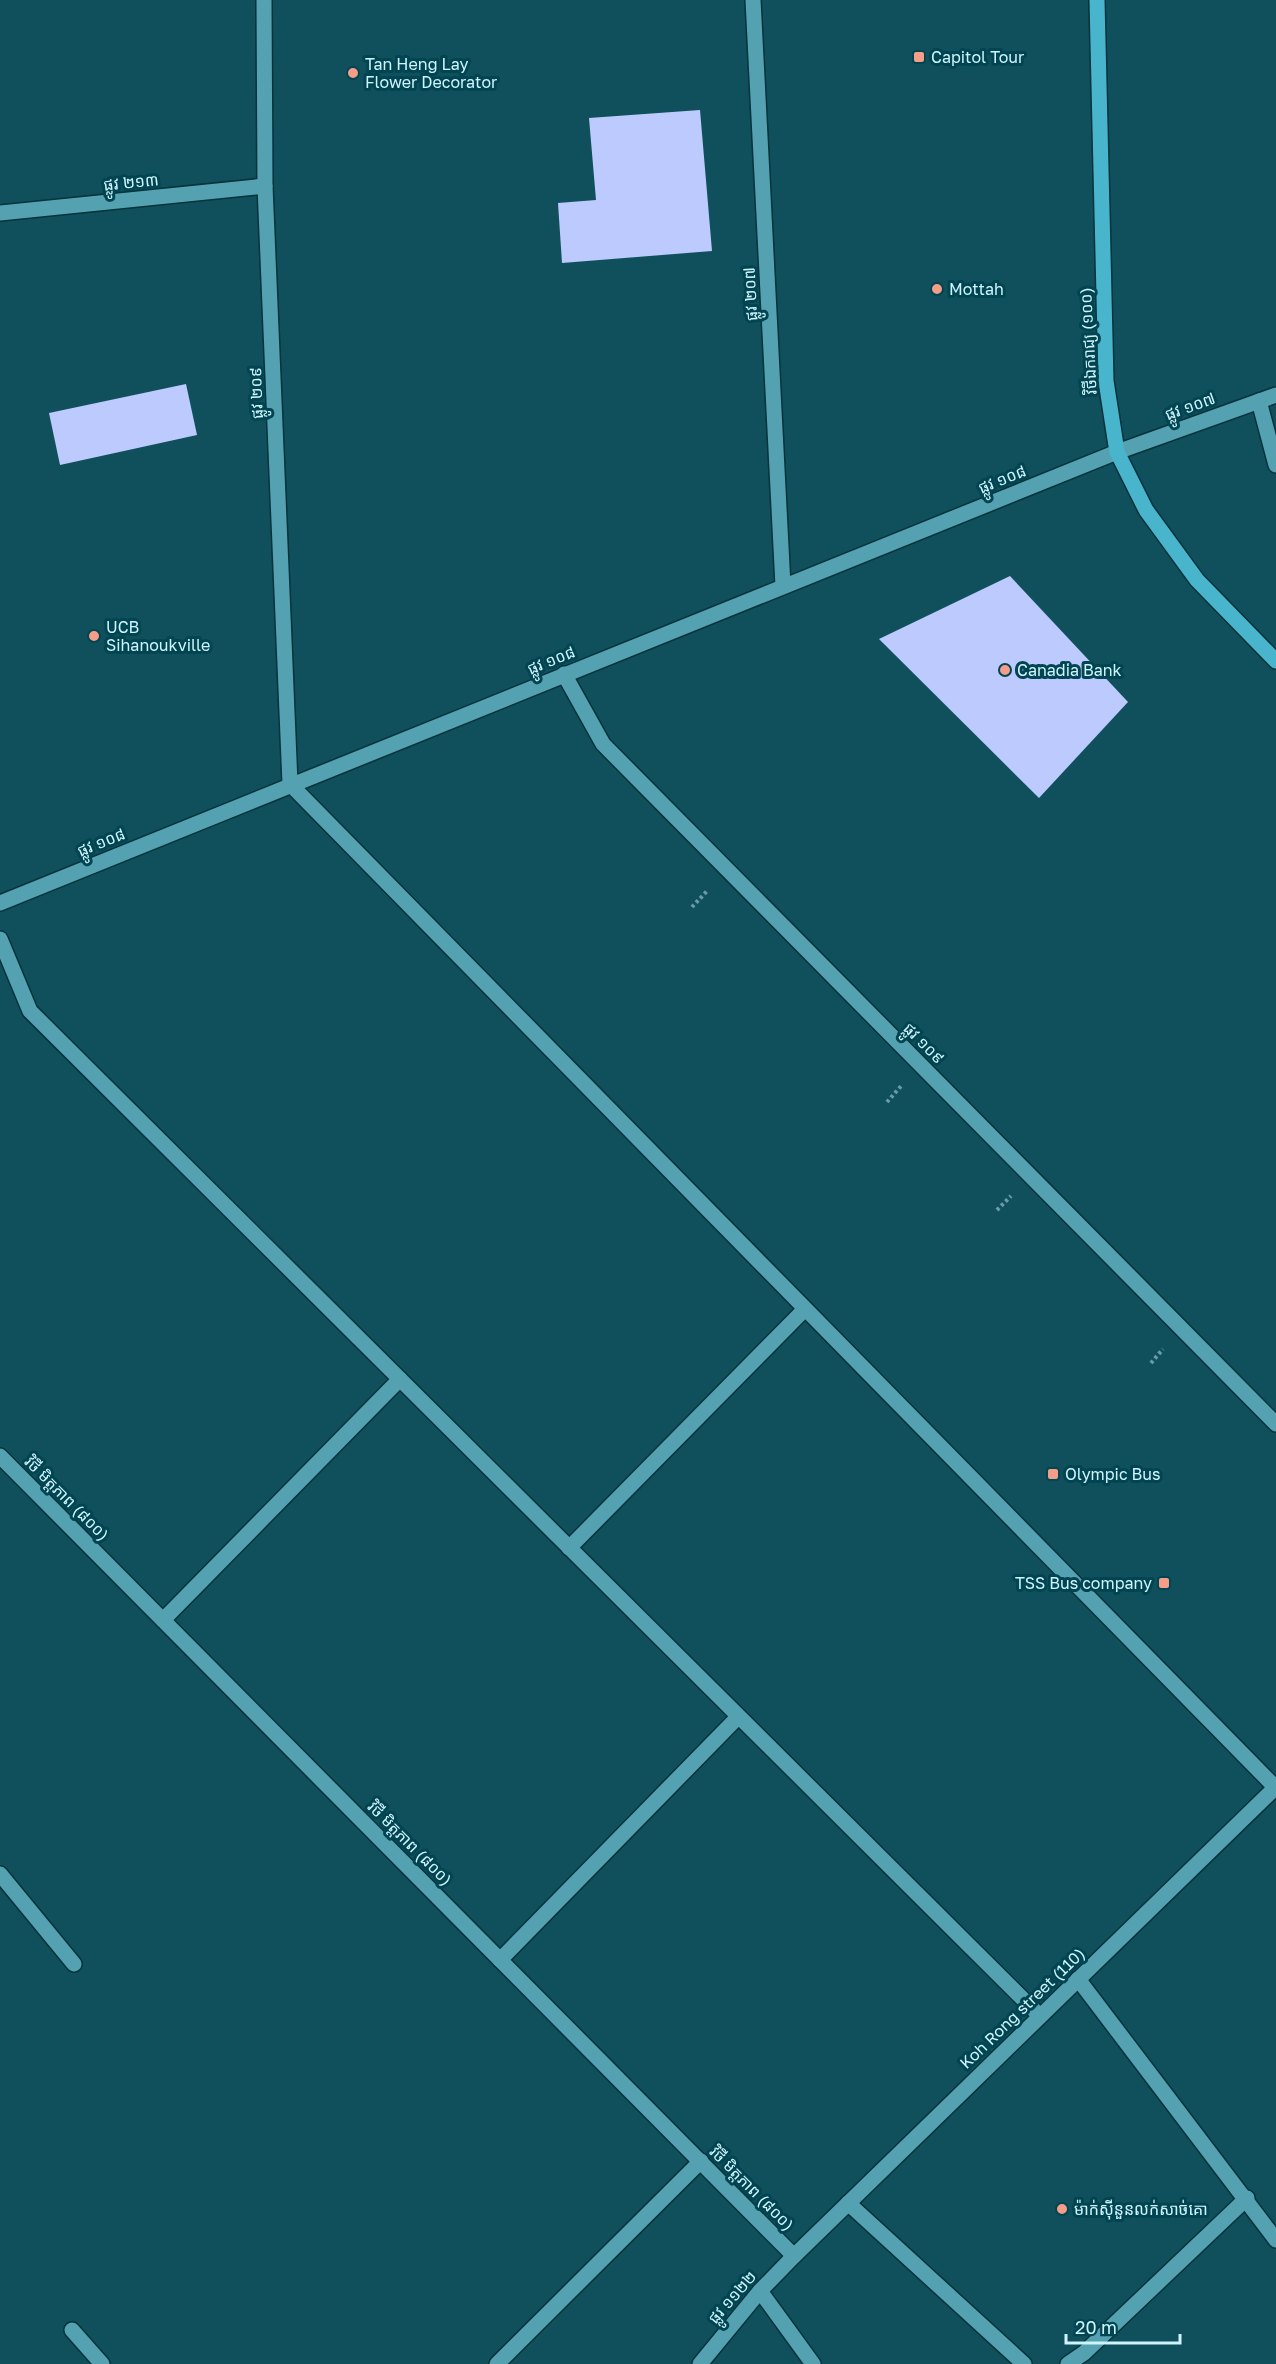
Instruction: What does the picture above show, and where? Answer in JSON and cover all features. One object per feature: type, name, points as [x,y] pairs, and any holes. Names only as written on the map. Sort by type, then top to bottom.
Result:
[{"type":"main road","name":"វិថីឯករាជ្យ (១០០)","points":[[1097,0],[1106,381],[1117,452],[1146,510],[1197,580],[1276,661]]},
{"type":"street","name":"ផ្លូវ ២០៩","points":[[264,0],[265,186],[290,784]]},
{"type":"street","name":"ផ្លូវ ២០៧","points":[[753,0],[783,586]]},
{"type":"street","name":"ផ្លូវ ២១៣","points":[[0,213],[265,186]]},
{"type":"street","name":"ផ្លូវ ១០៧","points":[[1117,452],[1276,395]]},
{"type":"street","points":[[1259,401],[1274,447],[1276,465]]},
{"type":"street","name":"ផ្លូវ ១០៨","points":[[0,903],[1117,452]]},
{"type":"street","name":"ផ្លូវ ១០៩","points":[[564,674],[603,744],[1276,1424]]},
{"type":"street","points":[[290,784],[1276,1788]]},
{"type":"street","points":[[0,939],[30,1011],[1040,2016]]},
{"type":"street","points":[[569,1548],[805,1309]]},
{"type":"street","points":[[163,1620],[400,1379]]},
{"type":"street","name":"វិថី មិត្តភាព (៨០០)","points":[[0,1456],[794,2256]]},
{"type":"street","points":[[500,1960],[738,1717]]},
{"type":"street","name":"Koh Rong street (110)","points":[[794,2256],[1276,1788]]},
{"type":"street","points":[[0,1874],[74,1964]]},
{"type":"street","points":[[1078,1979],[1247,2198],[1276,2240]]},
{"type":"street","points":[[497,2364],[701,2161]]},
{"type":"street","points":[[1068,2364],[1084,2353],[1247,2198]]},
{"type":"street","points":[[848,2203],[1024,2364]]},
{"type":"street","name":"ផ្លូវ ១១២២","points":[[699,2364],[760,2291],[794,2256]]},
{"type":"street","points":[[760,2291],[813,2364]]},
{"type":"street","points":[[72,2330],[102,2364]]},
{"type":"building","points":[[700,110],[712,251],[562,263],[558,203],[596,200],[589,118]]},
{"type":"building","points":[[186,384],[197,435],[60,465],[49,413]]},
{"type":"building","name":"Canadia Bank","points":[[1010,576],[1128,702],[1039,798],[879,639]]},
{"type":"place","name":"Capitol Tour","points":[[919,57]]},
{"type":"place","name":"Tan Heng Lay Flower Decorator","points":[[353,73]]},
{"type":"place","name":"Mottah","points":[[937,289]]},
{"type":"place","name":"UCB Sihanoukville","points":[[94,636]]},
{"type":"place","name":"Canadia Bank","points":[[1005,670]]},
{"type":"place","name":"Olympic Bus","points":[[1053,1474]]},
{"type":"place","name":"TSS Bus company","points":[[1164,1583]]},
{"type":"place","name":"ម៉ាក់សុីនួនលក់សាច់គោ","points":[[1062,2209]]}]
